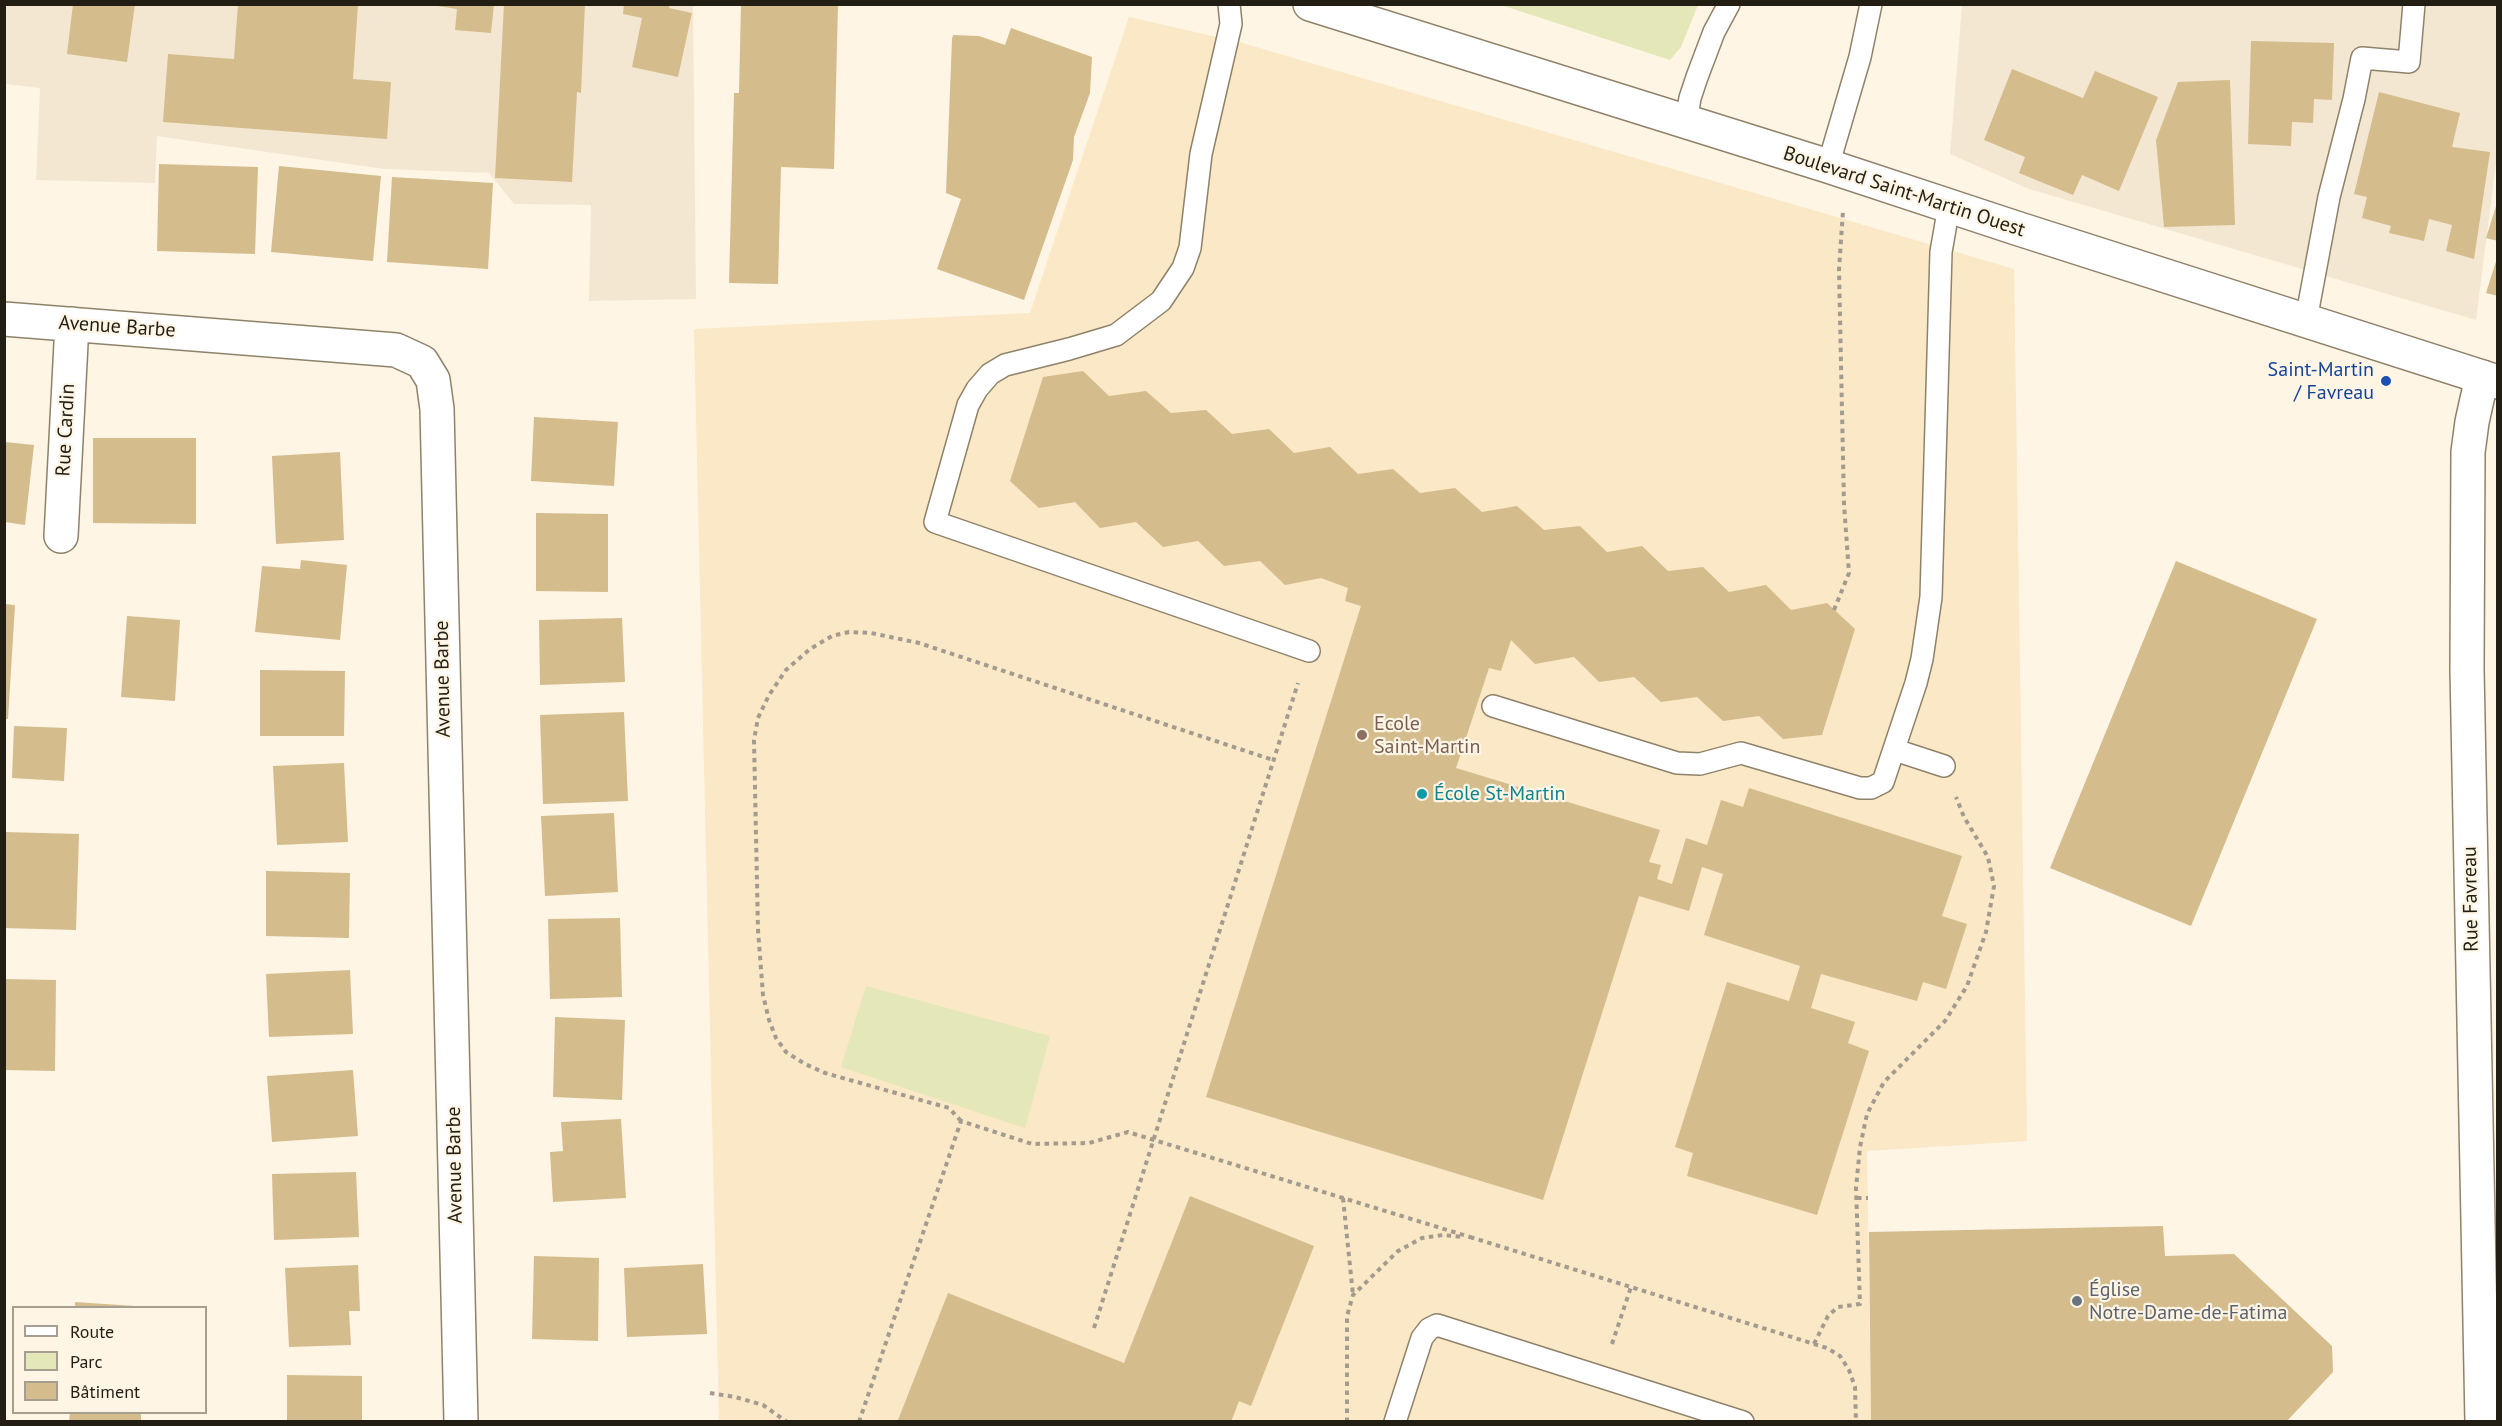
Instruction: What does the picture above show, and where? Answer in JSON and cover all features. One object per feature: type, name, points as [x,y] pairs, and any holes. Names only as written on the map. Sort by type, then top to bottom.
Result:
[{"type":"street","name":"Boulevard Saint-Martin Ouest","points":[[1310,4],[1828,166],[2306,320],[2492,375]]},
{"type":"street","name":"Avenue Barbe","points":[[4,319],[396,350],[422,362],[433,380],[437,409],[461,1422]]},
{"type":"street","name":"Rue Cardin","points":[[61,536],[72,324]]},
{"type":"street","name":"Rue Favreau","points":[[2482,1422],[2467,669],[2468,452],[2472,422],[2492,375]]},
{"type":"lane","points":[[1229,4],[1231,24],[1201,154],[1190,248],[1183,268],[1161,301],[1116,334],[1069,349],[1005,365],[990,374],[977,389],[968,405],[935,522],[1309,651]]},
{"type":"lane","points":[[1686,122],[1690,98],[1697,77],[1714,32],[1729,4]]},
{"type":"lane","points":[[1828,166],[1860,57],[1871,4]]},
{"type":"lane","points":[[2306,320],[2329,197],[2355,99],[2362,58],[2409,62],[2414,4]]},
{"type":"lane","points":[[1493,706],[1677,763],[1700,764],[1741,753],[1860,788],[1871,789],[1882,782],[1895,750],[1922,658],[1931,597],[1941,252],[1949,206]]},
{"type":"lane","points":[[1895,750],[1944,766]]},
{"type":"lane","points":[[1395,1422],[1422,1338],[1429,1329],[1437,1325],[1743,1422]]},
{"type":"path","points":[[1834,610],[1849,573],[1844,504],[1839,270],[1843,210]]},
{"type":"path","points":[[1273,760],[919,643],[871,633],[849,632],[832,636],[810,649],[786,670],[769,695],[759,718],[754,740],[758,930],[763,995],[776,1038],[786,1052],[825,1073],[949,1108],[961,1121],[1032,1143],[1089,1143],[1128,1132],[1827,1348],[1840,1356],[1849,1370],[1855,1387],[1856,1422]]},
{"type":"path","points":[[1094,1328],[1309,651]]},
{"type":"path","points":[[1814,1344],[1828,1316],[1838,1307],[1860,1304],[1857,1198],[1860,1147],[1867,1114],[1884,1082],[1945,1021],[1967,986],[1986,932],[1994,886],[1988,857],[1964,817]]},
{"type":"path","points":[[859,1422],[961,1121]]},
{"type":"path","points":[[1343,1198],[1353,1295],[1347,1317],[1347,1422]]},
{"type":"path","points":[[1857,1198],[1868,1198]]},
{"type":"path","points":[[1353,1295],[1398,1251],[1422,1238],[1443,1235],[1470,1237]]},
{"type":"path","points":[[1602,1376],[1631,1287]]},
{"type":"path","points":[[710,1393],[763,1405],[787,1422]]},
{"type":"shaded area","points":[[4,5],[693,5],[696,299],[589,301],[591,205],[514,204],[489,173],[384,169],[157,136],[155,183],[36,180],[40,88],[5,84]]},
{"type":"shaded area","points":[[1962,5],[2497,5],[2497,155],[2476,320],[2029,189],[1950,154]]},
{"type":"shaded area","name":"Ecole Saint-Martin","points":[[1129,17],[1239,42],[2014,269],[2027,1141],[1867,1151],[1871,1421],[719,1421],[694,329],[1030,313]]},
{"type":"green space","points":[[1501,5],[1698,5],[1681,47],[1670,60]]},
{"type":"green space","points":[[866,986],[1050,1036],[1025,1128],[841,1067]]},
{"type":"building","points":[[73,4],[135,4],[127,62],[67,54]]},
{"type":"building","points":[[238,4],[358,4],[353,79],[391,82],[387,139],[163,122],[168,54],[234,59]]},
{"type":"building","points":[[425,4],[494,4],[491,33],[455,30],[457,9]]},
{"type":"building","points":[[504,4],[585,4],[581,93],[577,92],[572,182],[495,178]]},
{"type":"building","points":[[624,4],[670,4],[669,8],[692,13],[678,77],[632,67],[642,18],[623,14]]},
{"type":"building","points":[[741,4],[838,4],[834,169],[781,167],[778,284],[729,283],[734,93],[739,93]]},
{"type":"building","points":[[1011,28],[1092,57],[1090,93],[1074,137],[1073,160],[1024,300],[937,269],[961,199],[946,193],[953,35],[979,36],[1005,45]]},
{"type":"building","points":[[2251,41],[2334,43],[2332,100],[2314,99],[2313,123],[2292,122],[2291,146],[2248,144]]},
{"type":"building","points":[[2012,69],[2083,98],[2095,71],[2158,97],[2119,191],[2082,175],[2073,195],[2019,173],[2025,157],[1984,140]]},
{"type":"building","points":[[2230,80],[2235,225],[2164,227],[2156,140],[2178,82]]},
{"type":"building","points":[[2379,92],[2460,113],[2452,147],[2490,152],[2474,259],[2446,251],[2452,225],[2429,219],[2424,241],[2389,233],[2391,226],[2362,218],[2367,197],[2354,194]]},
{"type":"building","points":[[159,164],[258,167],[255,254],[157,251]]},
{"type":"building","points":[[279,166],[381,176],[373,261],[271,252]]},
{"type":"building","points":[[392,177],[493,183],[488,269],[387,262]]},
{"type":"building","points":[[2498,203],[2498,241],[2486,238]]},
{"type":"building","points":[[2498,258],[2498,296],[2486,293]]},
{"type":"building","name":"École St-Martin","points":[[1083,371],[1109,396],[1146,391],[1171,413],[1206,410],[1232,434],[1269,429],[1294,453],[1330,447],[1358,474],[1393,469],[1420,493],[1455,488],[1482,512],[1517,506],[1544,530],[1580,526],[1607,552],[1642,546],[1668,571],[1703,567],[1729,592],[1766,585],[1791,610],[1827,603],[1855,629],[1822,735],[1783,739],[1759,716],[1723,721],[1697,697],[1661,702],[1634,677],[1599,682],[1574,657],[1535,664],[1511,640],[1501,671],[1489,668],[1456,768],[1660,830],[1649,862],[1661,865],[1657,879],[1672,884],[1686,838],[1707,845],[1721,800],[1743,807],[1749,788],[1962,856],[1942,916],[1967,924],[1946,989],[1923,982],[1917,1001],[1821,974],[1811,1008],[1855,1022],[1848,1043],[1869,1051],[1817,1215],[1687,1176],[1693,1153],[1675,1147],[1727,982],[1789,1001],[1800,966],[1704,935],[1723,874],[1702,867],[1689,911],[1639,896],[1543,1200],[1206,1097],[1361,606],[1345,601],[1348,588],[1321,578],[1285,585],[1260,561],[1224,566],[1198,541],[1163,547],[1136,522],[1100,528],[1075,502],[1039,508],[1010,481],[1043,377]]},
{"type":"building","points":[[534,417],[618,422],[614,486],[531,481]]},
{"type":"building","points":[[93,438],[196,438],[196,524],[93,523]]},
{"type":"building","points":[[5,442],[34,445],[25,525],[5,522]]},
{"type":"building","points":[[340,452],[344,540],[276,544],[272,456]]},
{"type":"building","points":[[536,513],[608,514],[608,592],[536,591]]},
{"type":"building","points":[[301,560],[347,565],[340,640],[255,632],[262,566],[300,569]]},
{"type":"building","points":[[2176,561],[2317,619],[2191,926],[2050,868]]},
{"type":"building","points":[[4,604],[15,605],[8,719],[4,719]]},
{"type":"building","points":[[127,616],[180,620],[175,701],[121,697]]},
{"type":"building","points":[[622,618],[625,682],[540,685],[539,620]]},
{"type":"building","points":[[260,670],[345,671],[344,736],[260,736]]},
{"type":"building","points":[[624,712],[628,801],[543,804],[540,715]]},
{"type":"building","points":[[14,726],[67,728],[64,781],[12,778]]},
{"type":"building","points":[[344,763],[348,842],[277,845],[273,766]]},
{"type":"building","points":[[614,813],[618,892],[545,896],[541,816]]},
{"type":"building","points":[[4,832],[79,834],[76,930],[4,928]]},
{"type":"building","points":[[266,871],[350,873],[349,938],[266,936]]},
{"type":"building","points":[[620,918],[622,997],[550,999],[548,919]]},
{"type":"building","points":[[350,970],[353,1034],[269,1037],[266,974]]},
{"type":"building","points":[[4,979],[56,980],[55,1071],[4,1070]]},
{"type":"building","points":[[555,1017],[625,1020],[622,1100],[553,1097]]},
{"type":"building","points":[[353,1070],[358,1136],[272,1142],[267,1076]]},
{"type":"building","points":[[621,1119],[626,1198],[553,1202],[550,1152],[563,1151],[561,1122]]},
{"type":"building","points":[[356,1172],[359,1237],[274,1240],[272,1174]]},
{"type":"building","points":[[1190,1196],[1314,1246],[1251,1406],[1239,1401],[1231,1422],[898,1420],[948,1293],[1124,1363]]},
{"type":"building","name":"Église Notre-Dame-de-Fatima","points":[[2163,1226],[2165,1256],[2234,1254],[2332,1346],[2333,1372],[2286,1422],[1871,1422],[1869,1232]]},
{"type":"building","points":[[534,1256],[599,1258],[598,1341],[532,1339]]},
{"type":"building","points":[[703,1264],[707,1334],[627,1337],[624,1268]]},
{"type":"building","points":[[358,1265],[360,1311],[349,1311],[351,1345],[289,1347],[285,1268]]},
{"type":"building","points":[[75,1302],[135,1306],[75,1306]]},
{"type":"building","points":[[287,1375],[362,1376],[362,1422],[287,1422]]},
{"type":"building","points":[[70,1414],[141,1414],[141,1422],[69,1422]]},
{"type":"place","name":"Saint-Martin / Favreau","points":[[2386,381]]},
{"type":"place","name":"Ecole Saint-Martin","points":[[1362,735]]},
{"type":"place","name":"École St-Martin","points":[[1422,794]]},
{"type":"place","name":"Église Notre-Dame-de-Fatima","points":[[2077,1301]]}]
